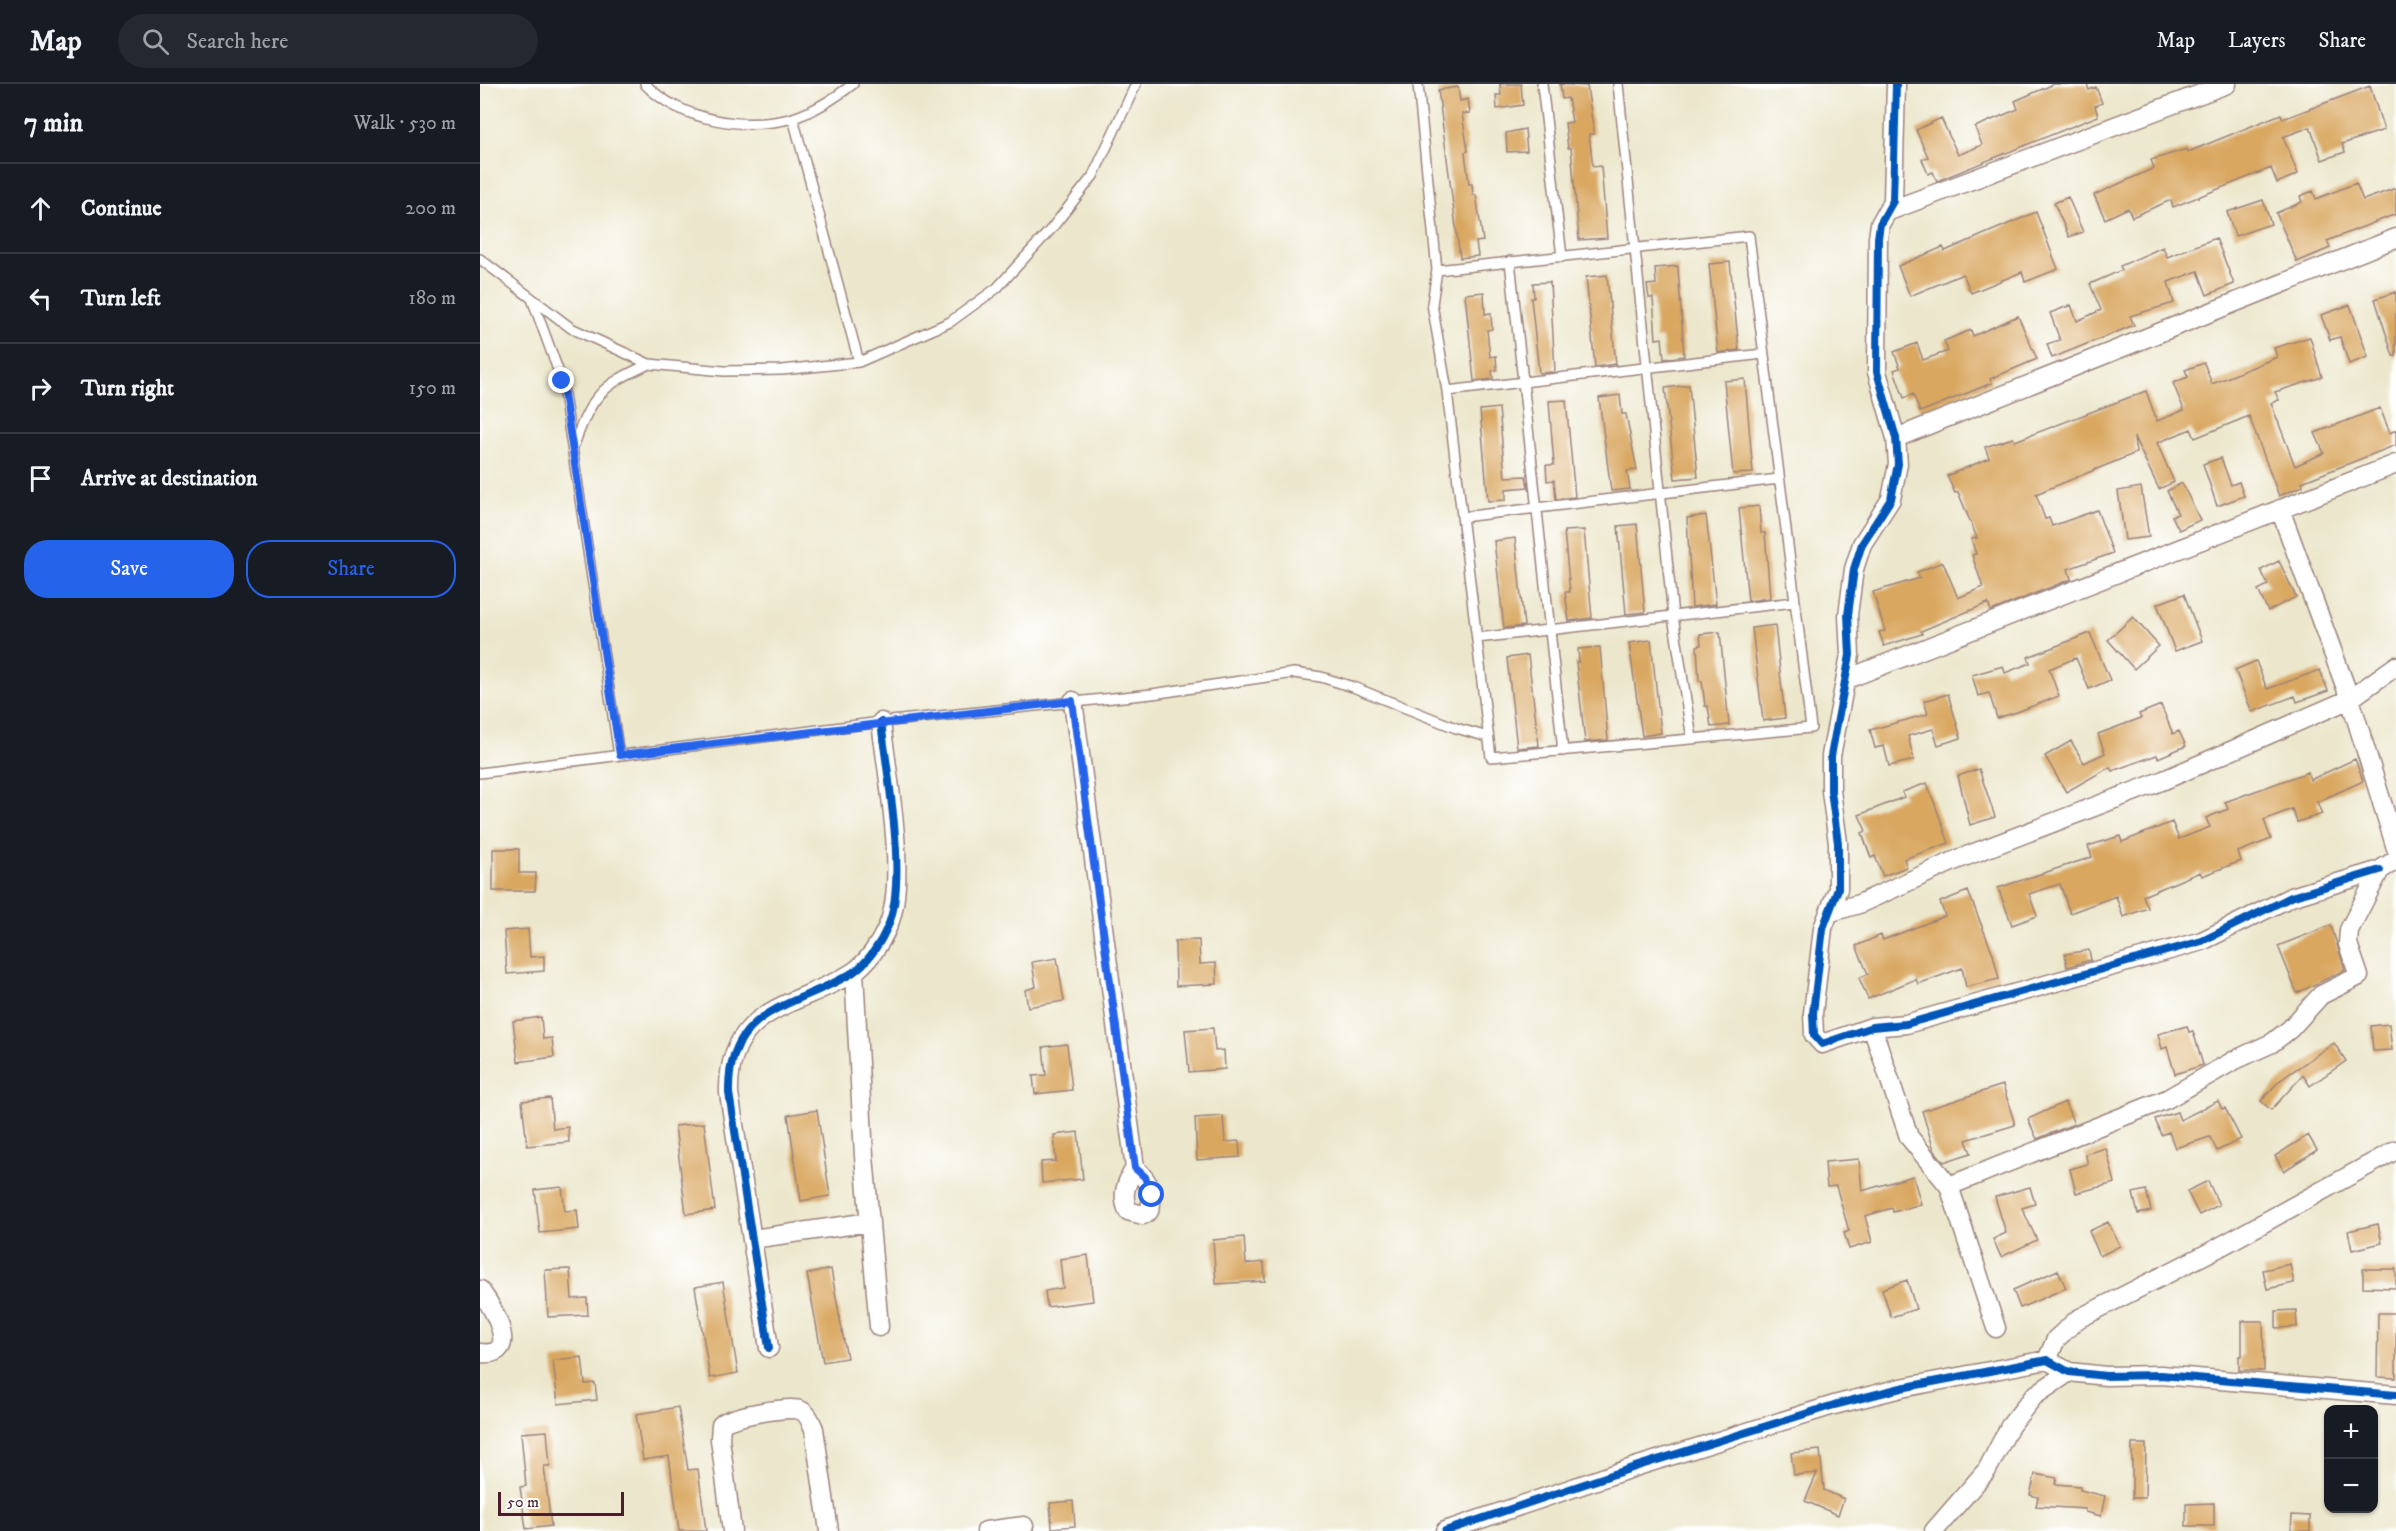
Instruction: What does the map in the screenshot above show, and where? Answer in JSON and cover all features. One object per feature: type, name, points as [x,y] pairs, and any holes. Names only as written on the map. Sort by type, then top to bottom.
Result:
[{"type":"street","points":[[1896,84],[1893,201],[1880,224],[1878,238],[1877,372],[1896,438],[1898,464],[1891,499],[1862,544],[1854,569],[1848,615],[1850,655],[1831,756],[1831,791],[1838,855],[1838,890],[1823,928],[1813,1013],[1814,1035],[1822,1044],[1872,1027],[1906,1024],[2202,941],[2291,897],[2380,870],[2396,860]]},
{"type":"street","points":[[1889,211],[2228,84]]},
{"type":"street","points":[[1896,438],[2396,238]]},
{"type":"street","points":[[1847,679],[2396,464]]},
{"type":"street","points":[[2280,509],[2350,699],[2396,848]]},
{"type":"street","points":[[1831,912],[1859,904],[1956,860],[2164,780],[2350,699],[2396,666]]},
{"type":"street","points":[[1072,701],[1135,1168]]},
{"type":"street","points":[[769,1348],[729,1093],[728,1071],[734,1052],[757,1021],[777,1006],[854,972],[874,950],[888,926],[896,902],[897,875],[881,722]]},
{"type":"street","points":[[1949,1186],[2167,1099],[2234,1061],[2272,1043],[2290,1029],[2321,995],[2359,976],[2348,944],[2349,930],[2380,870]]},
{"type":"street","points":[[854,972],[879,1327]]},
{"type":"street","points":[[1872,1027],[1909,1137],[1949,1186],[1996,1328]]},
{"type":"street","points":[[2047,1360],[2056,1339],[2078,1319],[2216,1249],[2396,1150]]},
{"type":"street","points":[[753,1239],[870,1222]]},
{"type":"street","points":[[480,1290],[495,1312],[502,1337],[501,1345],[497,1350],[489,1354],[480,1353]]},
{"type":"street","points":[[1445,1531],[1638,1466],[1834,1405],[1901,1388],[2047,1360],[2069,1372],[2106,1376],[2161,1375],[2396,1395]]},
{"type":"street","points":[[1942,1529],[1987,1470],[2010,1426],[2034,1396],[2069,1372]]},
{"type":"street","points":[[732,1531],[720,1439],[721,1425],[731,1418],[789,1409],[799,1410],[806,1414],[814,1429],[829,1531]]},
{"type":"street","points":[[986,1531],[1024,1526]]},
{"type":"lane","points":[[645,84],[682,110],[718,121],[756,124],[793,118],[825,104],[854,84]]},
{"type":"lane","points":[[480,259],[572,328],[649,364],[724,371],[782,370],[858,362],[950,322],[997,288],[1052,228],[1093,176],[1136,84]]},
{"type":"lane","points":[[1418,84],[1437,270],[1432,304],[1447,391],[1491,757],[1811,728],[1749,236],[1437,270]]},
{"type":"lane","points":[[1542,84],[1562,257]]},
{"type":"lane","points":[[1618,84],[1673,616],[1692,739]]},
{"type":"lane","points":[[793,118],[858,362]]},
{"type":"lane","points":[[1510,261],[1563,751]]},
{"type":"lane","points":[[532,299],[562,381],[620,755]]},
{"type":"lane","points":[[1447,391],[1763,354]]},
{"type":"lane","points":[[573,447],[587,409],[607,386],[649,364]]},
{"type":"lane","points":[[1462,517],[1779,478]]},
{"type":"lane","points":[[1477,638],[1795,602]]},
{"type":"lane","points":[[480,773],[881,722],[1152,694],[1294,674],[1321,677],[1353,687],[1456,728],[1488,737]]},
{"type":"building","points":[[1500,84],[1521,84],[1523,105],[1497,109],[1496,95],[1501,95]]},
{"type":"building","points":[[1560,84],[1587,86],[1594,134],[1589,134],[1593,167],[1601,166],[1607,238],[1579,240],[1571,148],[1568,148],[1565,123],[1572,122],[1568,98],[1562,99]]},
{"type":"building","points":[[2054,84],[2087,84],[2089,90],[2096,87],[2102,103],[2095,106],[2098,116],[1937,181],[1933,172],[1928,174],[1922,159],[1928,157],[1916,130],[1941,118],[1958,155],[1982,145],[1975,127],[2018,109],[2015,101]]},
{"type":"building","points":[[2370,86],[2384,130],[2342,144],[2345,152],[2322,160],[2310,127],[2283,137],[2298,174],[2277,183],[2271,168],[2173,207],[2171,200],[2132,217],[2128,208],[2105,219],[2094,195],[2154,168],[2151,160],[2187,149],[2188,152],[2281,114],[2283,119]]},
{"type":"building","points":[[1458,87],[1460,101],[1468,99],[1470,113],[1462,114],[1468,151],[1465,152],[1469,184],[1472,184],[1473,195],[1476,195],[1483,241],[1476,242],[1478,256],[1460,258],[1438,90]]},
{"type":"building","points":[[1525,129],[1527,151],[1507,152],[1506,133]]},
{"type":"building","points":[[2356,183],[2363,200],[2396,188],[2396,214],[2327,241],[2330,248],[2297,262],[2276,213],[2302,202],[2300,196],[2313,191],[2316,199]]},
{"type":"building","points":[[2068,197],[2083,232],[2069,237],[2054,203]]},
{"type":"building","points":[[2263,200],[2271,224],[2235,236],[2227,212]]},
{"type":"building","points":[[2036,212],[2058,269],[2025,282],[2022,272],[1971,293],[1963,274],[1910,296],[1898,266],[1943,247],[1945,251]]},
{"type":"building","points":[[2216,238],[2234,284],[2207,295],[2198,271],[2168,282],[2174,303],[2130,316],[2134,325],[2052,358],[2047,344],[2060,340],[2050,313],[2071,305],[2077,321],[2101,310],[2090,284],[2122,270],[2120,266],[2163,247],[2167,257]]},
{"type":"building","points":[[1730,262],[1739,350],[1718,353],[1709,264]]},
{"type":"building","points":[[1678,266],[1684,356],[1664,359],[1662,338],[1656,339],[1653,298],[1649,298],[1647,285],[1656,284],[1655,268]]},
{"type":"building","points":[[1607,275],[1616,364],[1595,367],[1586,277]]},
{"type":"building","points":[[1550,282],[1555,372],[1539,373],[1531,298],[1534,298],[1533,283]]},
{"type":"building","points":[[1484,292],[1485,314],[1491,313],[1492,329],[1487,330],[1490,357],[1496,356],[1497,370],[1492,371],[1493,379],[1474,381],[1465,294]]},
{"type":"building","points":[[2396,292],[2396,356],[2393,356],[2375,299]]},
{"type":"building","points":[[2350,305],[2368,357],[2349,364],[2340,337],[2330,340],[2321,315]]},
{"type":"building","points":[[2018,316],[2037,359],[1990,379],[1992,383],[1920,412],[1913,394],[1904,398],[1894,370],[1900,368],[1894,352],[1917,343],[1923,360],[1948,351],[1944,341],[1971,330],[1973,336]]},
{"type":"building","points":[[2310,337],[2322,377],[2275,392],[2279,400],[2271,403],[2295,466],[2324,453],[2315,433],[2380,408],[2390,433],[2396,430],[2396,445],[2302,482],[2303,486],[2279,496],[2249,416],[2195,438],[2191,429],[2157,443],[2174,482],[2159,489],[2134,437],[2136,453],[2036,494],[2045,519],[2049,518],[2052,526],[2097,510],[2113,553],[2068,569],[2071,579],[1991,611],[1988,603],[1921,631],[1922,634],[1884,646],[1879,632],[1885,631],[1873,592],[1920,578],[1917,572],[1943,562],[1958,598],[1983,587],[1972,555],[1976,554],[1971,539],[1977,538],[1958,492],[1955,493],[1947,476],[1989,458],[1985,447],[2013,438],[2015,441],[2146,391],[2157,421],[2184,410],[2173,383],[2188,377],[2185,370],[2204,363],[2212,384],[2277,357],[2274,348]]},
{"type":"building","points":[[1745,379],[1753,473],[1733,474],[1724,381]]},
{"type":"building","points":[[1689,385],[1698,477],[1675,479],[1665,388]]},
{"type":"building","points":[[1620,395],[1622,414],[1626,414],[1637,470],[1627,471],[1630,489],[1611,491],[1599,398]]},
{"type":"building","points":[[1566,400],[1575,497],[1556,499],[1554,480],[1547,481],[1546,465],[1554,465],[1549,401]]},
{"type":"building","points":[[1499,408],[1505,477],[1526,476],[1528,487],[1506,489],[1506,500],[1488,501],[1480,410]]},
{"type":"building","points":[[2221,458],[2231,485],[2239,482],[2244,496],[2217,506],[2203,464]]},
{"type":"building","points":[[2182,483],[2200,520],[2179,530],[2172,516],[2178,514],[2167,491]]},
{"type":"building","points":[[2141,487],[2149,537],[2125,540],[2118,491]]},
{"type":"building","points":[[1759,506],[1761,533],[1765,533],[1770,598],[1748,601],[1739,508]]},
{"type":"building","points":[[1706,515],[1716,604],[1692,607],[1687,518]]},
{"type":"building","points":[[1637,524],[1645,612],[1626,614],[1618,526]]},
{"type":"building","points":[[1584,530],[1592,618],[1569,621],[1565,592],[1570,592],[1564,531]]},
{"type":"building","points":[[1515,538],[1524,626],[1504,628],[1494,541]]},
{"type":"building","points":[[2279,561],[2296,597],[2268,611],[2258,590],[2268,585],[2261,570]]},
{"type":"building","points":[[2184,594],[2202,641],[2175,651],[2157,604]]},
{"type":"building","points":[[2133,617],[2159,646],[2134,669],[2108,640]]},
{"type":"building","points":[[1775,625],[1785,718],[1763,721],[1752,628]]},
{"type":"building","points":[[1720,632],[1729,725],[1711,727],[1708,706],[1705,706],[1702,681],[1699,681],[1697,646],[1701,645],[1700,634]]},
{"type":"building","points":[[2090,633],[2110,680],[2089,689],[2076,658],[2049,669],[2059,696],[1997,718],[1989,693],[1978,696],[1972,675],[2003,666],[2005,673],[2030,663],[2028,657]]},
{"type":"building","points":[[1651,640],[1661,733],[1642,736],[1629,643]]},
{"type":"building","points":[[1600,647],[1608,740],[1585,742],[1576,662],[1579,662],[1578,649]]},
{"type":"building","points":[[1528,655],[1539,746],[1517,748],[1507,658]]},
{"type":"building","points":[[2256,661],[2267,689],[2320,670],[2328,691],[2297,702],[2295,696],[2252,712],[2235,670]]},
{"type":"building","points":[[1948,694],[1961,738],[1938,745],[1933,729],[1908,736],[1914,760],[1889,766],[1884,746],[1875,748],[1870,730],[1928,714],[1924,701]]},
{"type":"building","points":[[2161,705],[2173,734],[2179,731],[2186,746],[2158,758],[2157,755],[2112,771],[2110,767],[2066,792],[2045,756],[2071,741],[2084,763],[2105,753],[2098,734],[2141,718],[2139,714]]},
{"type":"building","points":[[2355,759],[2363,781],[2317,802],[2322,814],[2297,822],[2292,809],[2264,820],[2271,839],[2238,852],[2241,861],[2202,876],[2200,872],[2143,896],[2148,908],[2123,917],[2116,896],[2070,913],[2060,884],[2029,894],[2037,916],[2012,925],[1998,888],[2092,857],[2088,846],[2120,836],[2122,842],[2172,822],[2179,839],[2210,827],[2206,818],[2228,809],[2225,802],[2308,772],[2310,780]]},
{"type":"building","points":[[1979,769],[1995,817],[1970,825],[1958,776]]},
{"type":"building","points":[[1927,783],[1949,843],[1904,859],[1907,867],[1883,876],[1875,856],[1871,858],[1862,833],[1866,831],[1859,815],[1904,797],[1902,792]]},
{"type":"building","points":[[493,849],[519,849],[519,873],[536,873],[535,891],[493,891]]},
{"type":"building","points":[[1968,891],[1993,954],[1999,979],[1966,987],[1962,968],[1918,984],[1916,979],[1868,999],[1859,978],[1868,974],[1856,946],[1881,935],[1883,940],[1945,916],[1940,902]]},
{"type":"building","points":[[2331,925],[2345,970],[2297,993],[2278,946]]},
{"type":"building","points":[[528,929],[530,957],[544,956],[544,971],[507,974],[504,931]]},
{"type":"building","points":[[1199,940],[1200,964],[1216,963],[1217,984],[1176,986],[1175,941]]},
{"type":"building","points":[[2089,950],[2091,960],[2067,967],[2065,954]]},
{"type":"building","points":[[1057,958],[1064,1001],[1028,1007],[1025,990],[1036,987],[1032,962]]},
{"type":"building","points":[[541,1017],[543,1039],[552,1038],[554,1057],[518,1062],[513,1021]]},
{"type":"building","points":[[2389,1024],[2392,1050],[2373,1051],[2371,1026]]},
{"type":"building","points":[[2187,1026],[2189,1032],[2193,1031],[2203,1065],[2175,1074],[2167,1047],[2162,1049],[2158,1034]]},
{"type":"building","points":[[1213,1028],[1215,1051],[1224,1050],[1225,1069],[1189,1072],[1185,1030]]},
{"type":"building","points":[[2334,1043],[2346,1061],[2310,1086],[2303,1075],[2271,1110],[2261,1101],[2279,1081]]},
{"type":"building","points":[[1067,1044],[1072,1090],[1035,1094],[1033,1076],[1046,1075],[1043,1047]]},
{"type":"building","points":[[2003,1085],[2015,1125],[1966,1140],[1971,1153],[1944,1162],[1934,1150],[1922,1111]]},
{"type":"building","points":[[550,1098],[553,1129],[568,1127],[569,1142],[527,1146],[522,1101]]},
{"type":"building","points":[[2218,1101],[2222,1109],[2225,1108],[2241,1139],[2217,1151],[2210,1137],[2175,1148],[2169,1132],[2161,1135],[2155,1119],[2177,1112],[2180,1120]]},
{"type":"building","points":[[2065,1102],[2074,1124],[2037,1139],[2028,1119]]},
{"type":"building","points":[[817,1110],[830,1196],[801,1201],[788,1115]]},
{"type":"building","points":[[1223,1116],[1225,1142],[1239,1141],[1240,1157],[1197,1160],[1195,1118]]},
{"type":"building","points":[[704,1123],[715,1210],[686,1214],[675,1126]]},
{"type":"building","points":[[1078,1132],[1083,1179],[1042,1183],[1041,1162],[1056,1161],[1054,1135]]},
{"type":"building","points":[[2308,1135],[2317,1150],[2284,1171],[2275,1156]]},
{"type":"building","points":[[2106,1148],[2115,1183],[2076,1193],[2070,1169],[2088,1164],[2085,1154]]},
{"type":"building","points":[[1859,1159],[1862,1191],[1913,1176],[1921,1204],[1893,1212],[1892,1208],[1865,1216],[1872,1242],[1849,1249],[1844,1233],[1849,1231],[1836,1186],[1827,1187],[1825,1162]]},
{"type":"building","points":[[2208,1181],[2219,1205],[2199,1215],[2187,1191]]},
{"type":"building","points":[[562,1187],[565,1211],[577,1210],[579,1229],[540,1233],[535,1190]]},
{"type":"building","points":[[2030,1187],[2035,1204],[2022,1208],[2037,1240],[2001,1257],[1993,1239],[2006,1233],[1995,1197]]},
{"type":"building","points":[[2146,1190],[2151,1211],[2138,1214],[2133,1193]]},
{"type":"building","points":[[2108,1222],[2120,1246],[2100,1256],[2089,1231]]},
{"type":"building","points":[[2378,1224],[2382,1243],[2352,1250],[2348,1231]]},
{"type":"building","points":[[1244,1237],[1246,1264],[1264,1262],[1265,1281],[1216,1284],[1213,1240]]},
{"type":"building","points":[[1088,1255],[1093,1301],[1047,1307],[1045,1291],[1063,1288],[1060,1259]]},
{"type":"building","points":[[2290,1264],[2294,1283],[2267,1289],[2263,1270]]},
{"type":"building","points":[[570,1269],[572,1299],[587,1298],[588,1315],[548,1317],[545,1270]]},
{"type":"building","points":[[831,1269],[847,1358],[823,1362],[807,1274]]},
{"type":"building","points":[[2363,1269],[2396,1269],[2396,1288],[2363,1287]]},
{"type":"building","points":[[2058,1270],[2066,1288],[2020,1308],[2013,1290]]},
{"type":"building","points":[[1907,1280],[1916,1309],[1891,1317],[1882,1289]]},
{"type":"building","points":[[723,1282],[738,1373],[710,1378],[695,1287]]},
{"type":"building","points":[[2296,1310],[2297,1327],[2276,1328],[2276,1311]]},
{"type":"building","points":[[2378,1313],[2396,1313],[2396,1378],[2377,1377]]},
{"type":"building","points":[[2242,1321],[2263,1321],[2264,1371],[2239,1370],[2239,1356],[2242,1356]]},
{"type":"building","points":[[582,1357],[585,1384],[595,1383],[597,1400],[558,1404],[553,1360]]},
{"type":"building","points":[[678,1407],[688,1470],[698,1469],[706,1531],[679,1531],[669,1456],[643,1460],[636,1414]]},
{"type":"building","points":[[547,1431],[550,1466],[544,1466],[551,1526],[526,1529],[520,1487],[526,1486],[521,1433]]},
{"type":"building","points":[[2132,1444],[2146,1444],[2145,1498],[2132,1498]]},
{"type":"building","points":[[1820,1450],[1824,1490],[1844,1499],[1838,1515],[1805,1501],[1817,1473],[1794,1475],[1791,1453]]},
{"type":"building","points":[[2035,1474],[2057,1478],[2055,1484],[2080,1486],[2080,1490],[2105,1496],[2101,1516],[2085,1512],[2085,1509],[2036,1506],[2038,1497],[2030,1495]]},
{"type":"building","points":[[1073,1501],[1075,1526],[1052,1528],[1050,1503]]},
{"type":"building","points":[[2214,1503],[2214,1526],[2186,1526],[2186,1504]]},
{"type":"building","points":[[2292,1515],[2310,1516],[2310,1531],[2291,1531]]},
{"type":"cycle path","points":[[1896,84],[1893,201],[1880,224],[1878,238],[1877,372],[1896,438],[1898,464],[1891,499],[1862,544],[1854,569],[1848,615],[1850,655],[1831,756],[1831,791],[1838,843],[1838,889],[1823,928],[1813,1013],[1814,1035],[1822,1044],[1872,1027],[1906,1024],[2202,941],[2291,897],[2380,870]]},
{"type":"cycle path","points":[[769,1348],[729,1093],[731,1064],[739,1042],[752,1026],[788,1003],[830,985],[858,969],[873,952],[888,926],[894,906],[896,855],[881,722]]},
{"type":"cycle path","points":[[1445,1531],[1638,1466],[1834,1405],[1901,1388],[2047,1360],[2069,1372],[2106,1376],[2161,1375],[2396,1395]]},
{"type":"route","points":[[562,381],[620,755],[881,722],[1072,701],[1106,937],[1135,1168],[1145,1177],[1152,1195]]}]
